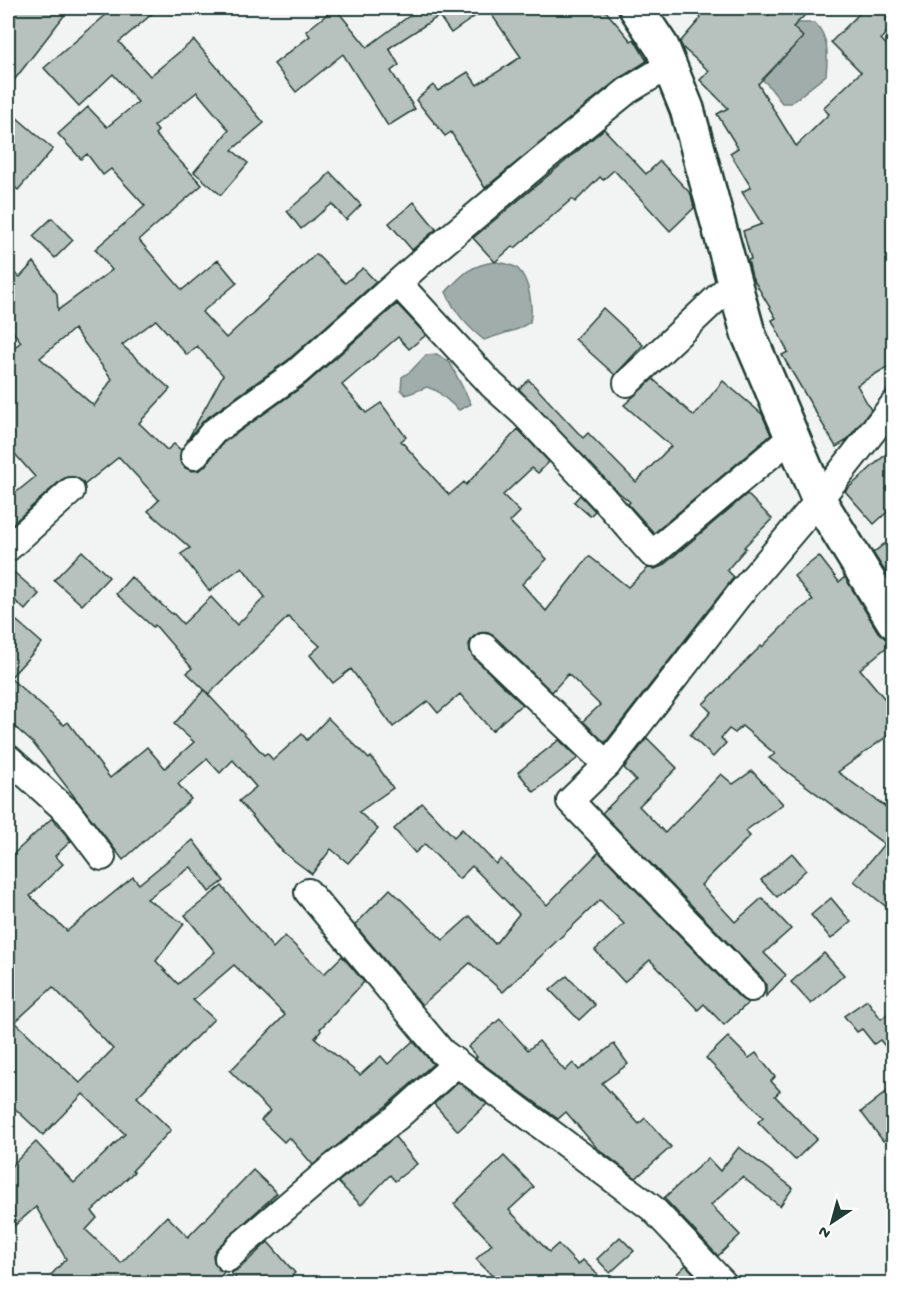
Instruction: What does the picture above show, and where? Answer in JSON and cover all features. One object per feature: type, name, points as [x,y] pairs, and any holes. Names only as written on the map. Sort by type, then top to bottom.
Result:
[{"type":"main road","points":[[636,8],[662,47],[687,109],[748,333],[819,500],[894,622]]},
{"type":"street","points":[[194,456],[213,432],[297,372],[429,255],[627,91],[670,65]]},
{"type":"street","points":[[627,384],[734,282]]},
{"type":"street","points":[[398,283],[492,385],[523,413],[604,499],[652,554],[792,437]]},
{"type":"street","points":[[751,988],[570,801],[607,765],[738,596],[819,500],[894,404]]},
{"type":"street","points":[[8,548],[71,491]]},
{"type":"street","points":[[484,647],[607,765]]},
{"type":"street","points":[[8,758],[68,812],[102,857]]},
{"type":"street","points":[[308,892],[442,1052],[652,1208],[724,1284]]},
{"type":"street","points":[[228,1258],[333,1167],[396,1118],[457,1063]]},
{"type":"shaded area","points":[[796,23],[815,23],[820,28],[826,47],[826,75],[791,103],[782,103],[756,74]]},
{"type":"shaded area","points":[[495,262],[513,266],[522,274],[530,294],[530,322],[518,329],[484,340],[462,319],[446,292],[473,268]]},
{"type":"shaded area","points":[[437,354],[450,363],[471,404],[459,410],[437,391],[427,387],[406,395],[401,390],[402,377],[426,355]]},
{"type":"building","points":[[12,8],[70,8],[8,88],[8,41]]},
{"type":"building","points":[[114,8],[159,8],[119,42],[150,76],[194,40],[264,123],[232,150],[248,163],[221,195],[194,172],[229,130],[197,92],[154,126],[158,131],[155,134],[202,185],[139,240],[182,290],[218,260],[237,283],[202,312],[226,338],[316,254],[345,283],[363,268],[376,282],[288,360],[204,420],[187,441],[223,375],[197,346],[187,355],[156,320],[122,345],[170,389],[139,423],[167,450],[174,444],[181,450],[180,461],[185,468],[192,471],[200,470],[223,443],[306,384],[397,304],[426,335],[409,349],[398,337],[342,385],[366,413],[381,403],[406,437],[401,441],[449,495],[464,482],[466,485],[518,429],[549,462],[538,473],[532,468],[503,495],[520,512],[510,522],[547,559],[522,584],[546,611],[589,556],[628,587],[648,568],[655,569],[662,566],[747,494],[772,519],[744,547],[746,548],[727,570],[734,577],[605,743],[583,721],[600,705],[568,674],[552,692],[494,636],[487,632],[473,637],[469,644],[470,652],[522,704],[492,731],[460,694],[438,713],[428,701],[393,727],[351,669],[333,683],[310,655],[320,646],[288,617],[209,694],[187,673],[192,668],[155,625],[153,627],[116,594],[131,577],[183,624],[211,597],[237,625],[265,597],[242,567],[209,591],[181,554],[190,548],[148,511],[159,500],[119,457],[84,485],[75,477],[61,480],[8,528],[8,499],[35,477],[8,446],[8,352],[21,342],[8,325],[8,269],[20,277],[34,262],[57,294],[58,310],[112,270],[95,249],[145,206],[111,169],[103,175],[87,154],[81,159],[58,134],[88,107],[107,127],[138,102],[113,74],[79,106],[44,68]],"holes":[[[74,329],[112,379],[94,406],[40,358]]]},
{"type":"building","points":[[335,8],[367,47],[420,8],[487,8],[451,33],[439,16],[389,48],[399,65],[391,71],[415,109],[388,126],[343,54],[296,92],[274,64],[310,36],[306,31]]},
{"type":"building","points":[[487,8],[603,8],[631,41],[634,39],[647,61],[618,79],[485,188],[451,132],[445,136],[416,100],[433,85],[438,91],[468,72],[477,85],[521,57]]},
{"type":"building","points":[[690,8],[758,8],[768,16],[776,8],[812,8],[793,27],[803,37],[758,84],[796,146],[829,114],[823,108],[861,72],[831,42],[865,8],[894,8],[886,19],[893,25],[881,39],[894,53],[894,363],[857,385],[871,410],[846,441],[836,447],[782,355],[788,352],[772,320],[776,318],[752,277],[748,260],[751,259],[743,231],[762,224],[742,192],[751,187],[730,153],[738,148],[717,114],[728,108],[700,80],[709,71],[683,48],[680,42],[701,18]]},
{"type":"building","points":[[8,110],[53,149],[18,190],[8,181]]},
{"type":"building","points":[[604,129],[646,174],[660,161],[691,194],[694,208],[670,231],[614,170],[603,180],[600,177],[575,202],[572,199],[515,248],[513,246],[495,262],[473,238]]},
{"type":"building","points":[[330,172],[361,205],[346,220],[332,204],[301,229],[287,211],[322,182]]},
{"type":"building","points":[[414,202],[436,229],[412,250],[389,223]]},
{"type":"building","points":[[52,218],[73,240],[55,258],[33,236]]},
{"type":"building","points":[[603,308],[643,345],[615,375],[575,339]]},
{"type":"building","points":[[653,379],[694,416],[723,381],[762,414],[771,435],[654,533],[628,504],[630,502],[519,389],[529,380],[583,438],[588,433],[636,482],[671,446],[624,405]]},
{"type":"building","points":[[894,447],[894,506],[874,524],[845,491]]},
{"type":"building","points":[[580,495],[595,511],[590,516],[574,502]]},
{"type":"building","points":[[884,544],[894,555],[894,585],[873,553]]},
{"type":"building","points":[[82,551],[109,577],[82,605],[54,580]]},
{"type":"building","points":[[819,556],[839,582],[845,577],[878,632],[894,641],[860,669],[894,710],[894,731],[838,772],[894,813],[894,913],[854,881],[884,844],[769,758],[775,754],[742,726],[735,733],[729,729],[721,738],[726,743],[713,757],[690,735],[711,712],[703,704],[761,646],[813,600],[794,576]]},
{"type":"building","points":[[8,567],[39,594],[25,610],[8,594]]},
{"type":"building","points":[[17,621],[42,643],[10,678],[64,725],[68,722],[110,778],[147,747],[165,768],[194,742],[174,724],[204,690],[264,755],[267,753],[273,760],[302,734],[307,740],[328,718],[369,759],[371,757],[393,788],[359,812],[378,829],[348,863],[331,849],[312,874],[283,852],[239,801],[256,787],[233,760],[220,773],[207,759],[178,784],[191,799],[123,860],[33,743],[8,721],[8,631]]},
{"type":"building","points":[[647,738],[677,768],[639,806],[665,833],[721,774],[733,784],[752,771],[783,804],[745,831],[750,836],[701,885],[735,922],[762,898],[791,929],[764,953],[786,975],[766,996],[766,985],[762,978],[602,813],[636,780],[624,768]]},
{"type":"building","points":[[559,740],[578,758],[534,792],[518,772]]},
{"type":"building","points":[[422,803],[454,837],[462,829],[496,864],[501,859],[547,905],[599,852],[740,998],[748,1003],[724,1025],[704,1004],[698,1010],[650,960],[624,982],[595,950],[624,924],[600,900],[503,992],[470,963],[422,1005],[355,925],[390,889],[443,940],[470,916],[495,944],[519,914],[472,866],[459,879],[425,844],[415,853],[394,829]]},
{"type":"building","points":[[52,818],[71,841],[55,856],[63,864],[30,896],[67,931],[133,877],[139,884],[193,840],[224,881],[209,892],[191,867],[147,899],[184,924],[156,961],[178,984],[215,952],[185,915],[222,886],[273,948],[285,936],[324,974],[342,956],[364,982],[320,1029],[321,1031],[315,1038],[360,1075],[381,1056],[388,1064],[413,1041],[433,1064],[386,1106],[313,1165],[289,1137],[284,1142],[261,1120],[270,1111],[230,1071],[285,1015],[234,965],[193,1000],[214,1019],[137,1097],[171,1130],[132,1171],[134,1172],[92,1211],[97,1218],[86,1230],[121,1263],[167,1216],[188,1237],[253,1170],[277,1193],[217,1248],[213,1255],[214,1262],[218,1269],[224,1272],[215,1284],[108,1284],[99,1275],[91,1284],[60,1284],[51,1275],[66,1259],[36,1207],[8,1231],[8,1169],[36,1142],[74,1183],[125,1134],[83,1094],[43,1135],[8,1102],[8,859]],"holes":[[[53,987],[113,1049],[80,1083],[15,1022]]]},
{"type":"building","points":[[792,853],[806,870],[777,897],[761,880]]},
{"type":"building","points":[[831,898],[851,922],[831,939],[811,915]]},
{"type":"building","points":[[824,953],[844,975],[811,1004],[791,982]]},
{"type":"building","points":[[567,976],[595,1005],[579,1020],[550,990]]},
{"type":"building","points":[[867,1000],[881,1019],[894,1009],[894,1057],[880,1040],[874,1044],[862,1029],[857,1032],[844,1016]]},
{"type":"building","points":[[500,1019],[528,1050],[539,1041],[565,1071],[573,1063],[579,1070],[614,1044],[628,1064],[602,1083],[639,1124],[645,1118],[671,1147],[636,1178],[596,1147],[566,1112],[558,1119],[475,1058],[477,1057],[468,1047]]},
{"type":"building","points":[[728,1037],[749,1058],[756,1053],[775,1077],[771,1081],[780,1091],[775,1096],[817,1139],[795,1160],[758,1122],[763,1117],[706,1058]]},
{"type":"building","points":[[458,1082],[487,1104],[458,1131],[434,1104]]},
{"type":"building","points":[[894,1086],[894,1133],[883,1141],[861,1112]]},
{"type":"building","points":[[395,1137],[417,1164],[395,1181],[390,1175],[361,1205],[338,1182]]},
{"type":"building","points":[[739,1147],[793,1188],[780,1206],[742,1177],[711,1205],[740,1235],[718,1256],[664,1198],[708,1158],[720,1171]]},
{"type":"building","points":[[504,1156],[534,1187],[509,1210],[549,1252],[558,1244],[578,1265],[583,1260],[598,1275],[593,1280],[597,1284],[500,1284],[476,1259],[492,1244],[454,1204]]},
{"type":"building","points":[[620,1237],[634,1251],[610,1273],[597,1259]]},
{"type":"building","points":[[268,1242],[295,1273],[282,1284],[241,1284],[231,1273],[239,1269]]},
{"type":"building","points":[[686,1265],[703,1284],[666,1284]]}]
